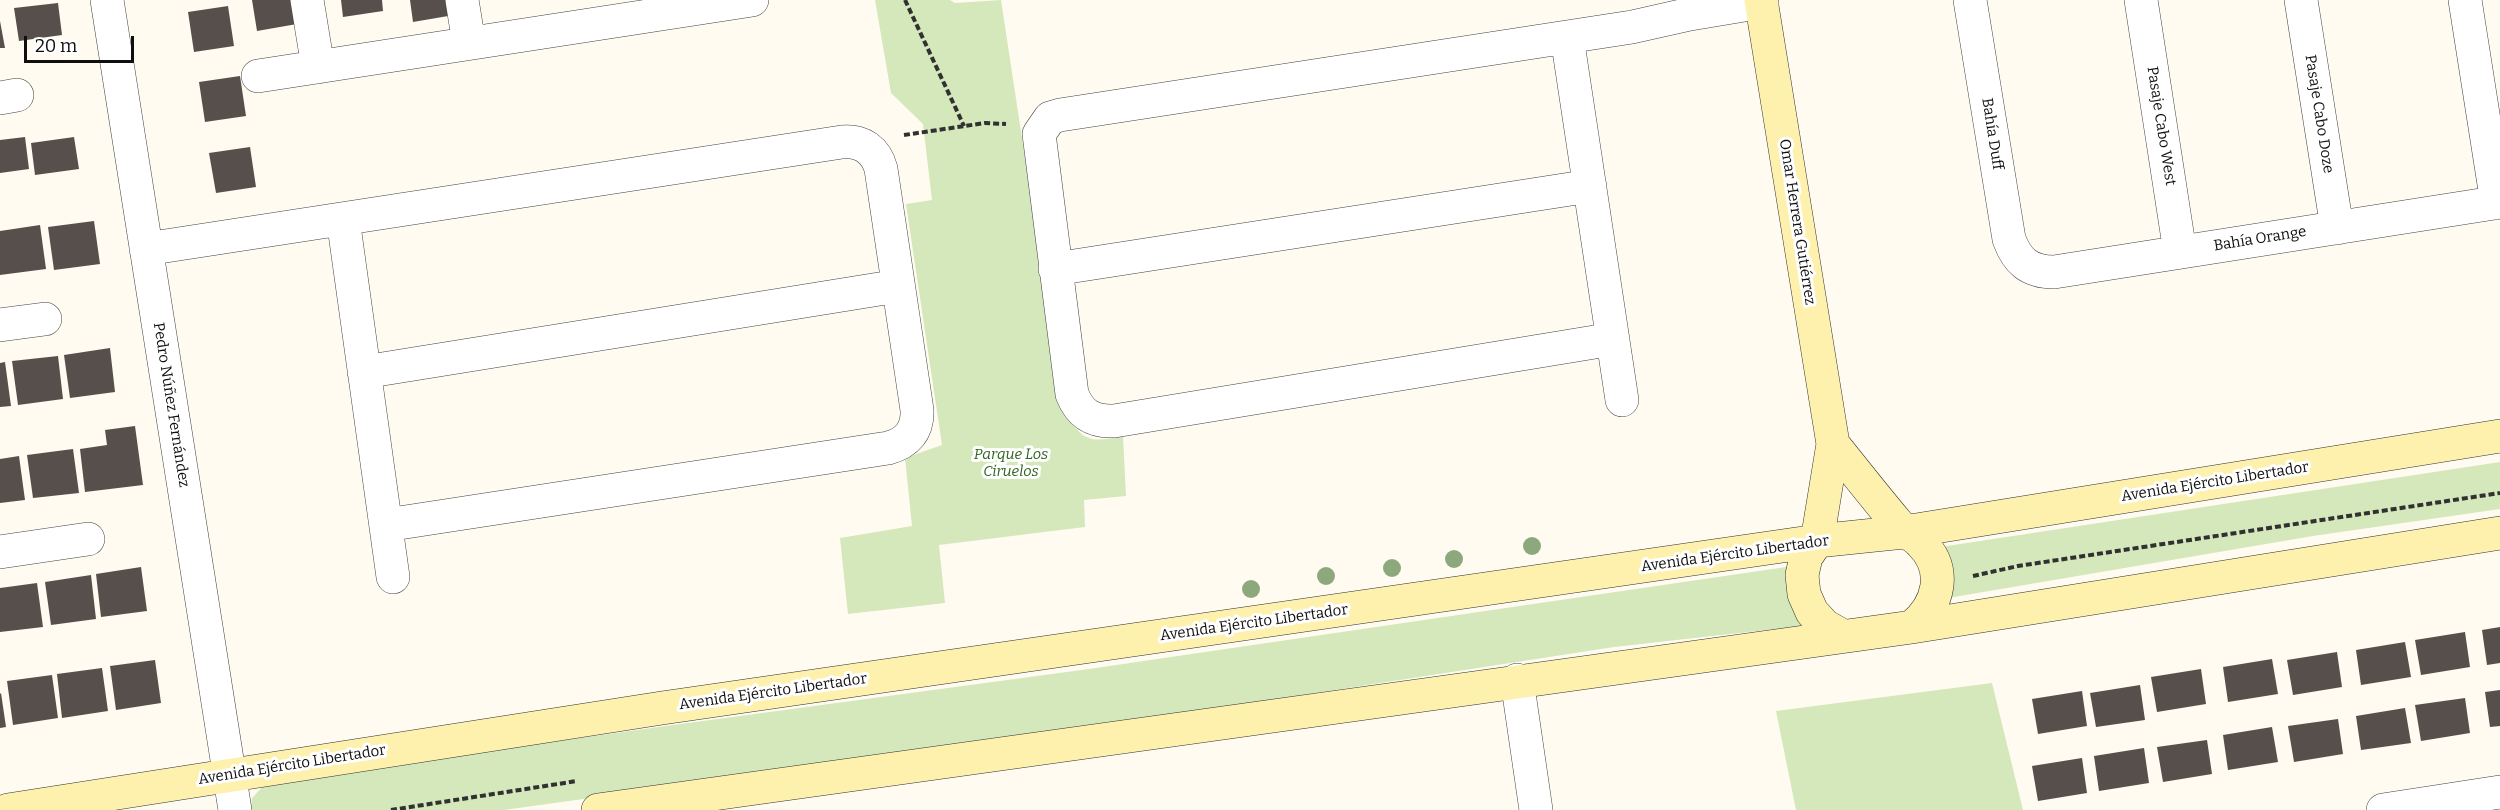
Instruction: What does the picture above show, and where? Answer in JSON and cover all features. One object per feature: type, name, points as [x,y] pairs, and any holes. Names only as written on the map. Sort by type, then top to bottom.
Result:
[{"type":"main road","name":"Omar Herrera Gutiérrez","points":[[1762,1],[1833,444],[1816,541],[1806,557],[1802,575],[1804,594],[1812,612],[1825,626],[1843,636]]},
{"type":"main road","name":"Avenida Ejército Libertador","points":[[8,810],[662,708],[1816,541],[1904,532],[2500,436]]},
{"type":"main road","name":"Omar Herrera Gutiérrez","points":[[1833,444],[1904,532],[1920,542],[1932,558],[1938,576],[1936,596],[1931,608],[1912,627]]},
{"type":"main road","points":[[610,809],[1912,627],[2500,533]]},
{"type":"street","name":"Pedro Núñez Fernández","points":[[107,0],[235,810]]},
{"type":"street","points":[[307,0],[318,67]]},
{"type":"street","points":[[462,0],[469,44]]},
{"type":"street","points":[[258,76],[469,44],[619,10],[752,0]]},
{"type":"street","name":"Bahía Duff","points":[[1970,0],[2009,239],[2013,253],[2022,264]]},
{"type":"street","name":"Pasaje Cabo West","points":[[2141,0],[2180,252]]},
{"type":"street","name":"Pasaje Cabo Doze","points":[[2301,0],[2337,228]]},
{"type":"street","points":[[2465,0],[2498,202]]},
{"type":"street","points":[[1613,339],[1104,422],[1085,415],[1077,406],[1072,394],[1039,134],[1050,118],[1060,115],[1632,27],[1762,1]]},
{"type":"street","points":[[1567,37],[1622,400]]},
{"type":"street","points":[[146,249],[842,142],[859,142],[868,147],[879,161],[917,419],[912,435],[897,446],[386,525]]},
{"type":"street","points":[[1055,269],[1590,186]]},
{"type":"street","name":"Bahía Orange","points":[[2022,264],[2043,272],[2054,272],[2498,202]]},
{"type":"street","points":[[343,219],[393,578]]},
{"type":"street","points":[[364,372],[898,286]]},
{"type":"street","points":[[0,325],[45,319]]},
{"type":"street","points":[[0,552],[88,539]]},
{"type":"street","points":[[1517,681],[1536,810]]},
{"type":"street","points":[[2383,810],[2500,792]]},
{"type":"path","points":[[905,0],[964,126]]},
{"type":"path","points":[[868,147],[886,138],[985,123],[1043,126]]},
{"type":"green space","name":"Parque Los Ciruelos","points":[[875,0],[950,0],[955,3],[1001,0],[1063,408],[1075,427],[1086,437],[1101,440],[1123,436],[1126,496],[1084,500],[1085,527],[939,545],[945,603],[848,614],[840,538],[912,526],[905,458],[942,445],[906,204],[932,200],[923,124],[891,93]]},
{"type":"green space","points":[[2500,462],[2500,509],[2313,536],[1948,598],[1934,548]]},
{"type":"green space","points":[[1793,566],[1793,608],[1802,626],[1614,647],[1030,737],[504,810],[251,810],[252,798],[267,782],[1089,669]]},
{"type":"green space","points":[[1992,683],[2023,810],[1796,810],[1776,711]]},
{"type":"building","points":[[252,0],[293,0],[297,24],[257,31]]},
{"type":"building","points":[[341,0],[382,0],[383,11],[343,17]]},
{"type":"building","points":[[410,0],[451,0],[454,15],[413,22]]},
{"type":"building","points":[[58,3],[62,35],[19,41],[14,8]]},
{"type":"building","points":[[228,6],[234,46],[194,52],[188,12]]},
{"type":"building","points":[[0,21],[5,48],[0,48]]},
{"type":"building","points":[[240,76],[246,116],[205,122],[199,82]]},
{"type":"building","points":[[25,137],[29,169],[0,173],[0,140]]},
{"type":"building","points":[[74,137],[79,169],[35,175],[31,143]]},
{"type":"building","points":[[250,147],[256,187],[216,193],[209,153]]},
{"type":"building","points":[[94,221],[100,264],[54,270],[48,227]]},
{"type":"building","points":[[40,225],[46,269],[0,275],[0,231]]},
{"type":"building","points":[[110,348],[115,392],[70,398],[64,355]]},
{"type":"building","points":[[58,356],[63,399],[18,405],[12,361]]},
{"type":"building","points":[[5,362],[11,406],[0,407],[0,363]]},
{"type":"building","points":[[135,426],[143,485],[85,492],[80,449],[107,445],[105,430]]},
{"type":"building","points":[[73,449],[79,493],[33,498],[27,455]]},
{"type":"building","points":[[19,456],[25,500],[0,503],[0,459]]},
{"type":"building","points":[[141,567],[147,611],[101,617],[96,574]]},
{"type":"building","points":[[91,575],[96,619],[51,625],[45,582]]},
{"type":"building","points":[[37,583],[43,627],[0,632],[0,588]]},
{"type":"building","points":[[2500,627],[2500,663],[2487,665],[2482,630]]},
{"type":"building","points":[[2465,632],[2470,667],[2421,675],[2415,640]]},
{"type":"building","points":[[2405,642],[2411,677],[2361,685],[2356,650]]},
{"type":"building","points":[[2337,652],[2342,687],[2293,695],[2287,660]]},
{"type":"building","points":[[2272,659],[2278,694],[2228,702],[2223,667]]},
{"type":"building","points":[[155,660],[161,703],[116,710],[110,666]]},
{"type":"building","points":[[102,668],[108,711],[62,718],[57,674]]},
{"type":"building","points":[[2201,669],[2206,704],[2157,712],[2151,677]]},
{"type":"building","points":[[52,675],[58,718],[13,725],[7,681]]},
{"type":"building","points":[[2140,685],[2145,720],[2096,727],[2090,693]]},
{"type":"building","points":[[2500,690],[2500,726],[2490,727],[2485,692]]},
{"type":"building","points":[[2082,691],[2087,726],[2038,734],[2032,699]]},
{"type":"building","points":[[0,694],[6,727],[0,728]]},
{"type":"building","points":[[2465,698],[2470,733],[2421,741],[2415,705]]},
{"type":"building","points":[[2405,708],[2411,743],[2361,750],[2356,716]]},
{"type":"building","points":[[2338,719],[2343,754],[2294,762],[2288,726]]},
{"type":"building","points":[[2272,727],[2278,762],[2228,770],[2223,735]]},
{"type":"building","points":[[2207,740],[2212,774],[2163,782],[2157,747]]},
{"type":"building","points":[[2144,748],[2149,783],[2099,791],[2094,756]]},
{"type":"building","points":[[2082,758],[2087,793],[2038,801],[2032,766]]}]
